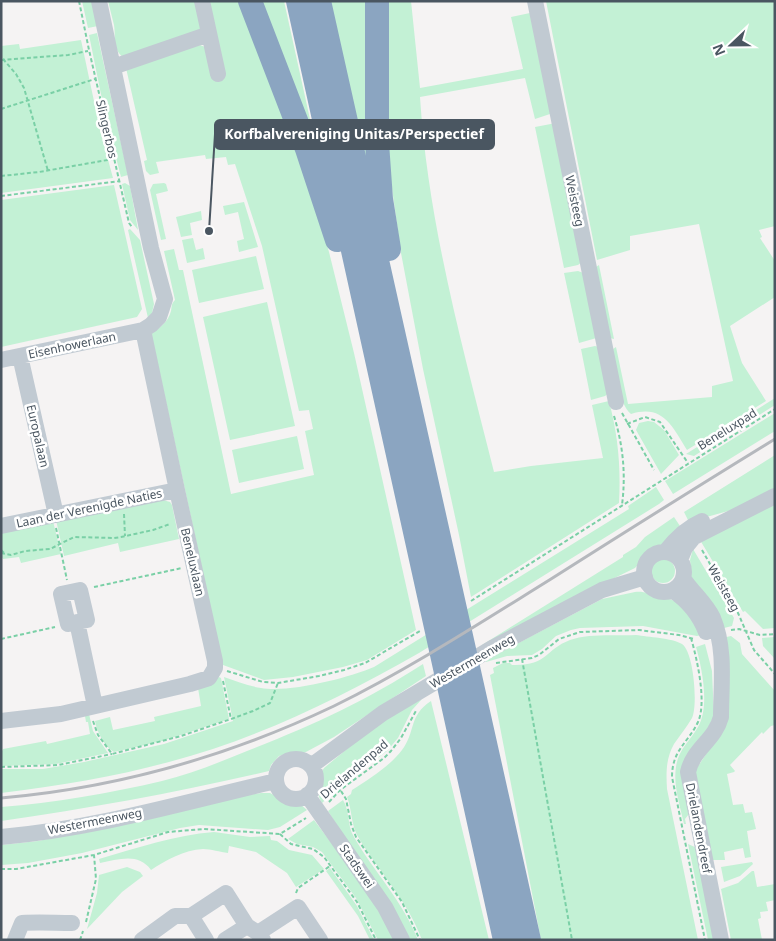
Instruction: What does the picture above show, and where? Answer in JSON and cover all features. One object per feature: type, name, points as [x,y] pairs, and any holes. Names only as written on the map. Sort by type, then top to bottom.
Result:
[{"type":"highway","points":[[250,1],[308,149],[377,358],[434,565],[473,693],[529,940]]},
{"type":"highway","points":[[298,1],[377,358]]},
{"type":"highway","points":[[319,1],[405,387]]},
{"type":"highway","points":[[377,1],[379,168],[405,387],[434,565],[453,705],[506,940]]},
{"type":"street","name":"Slingerbos","points":[[99,1],[151,248],[165,299],[159,316],[151,325],[143,330]]},
{"type":"street","points":[[202,1],[218,74]]},
{"type":"street","name":"Weisteeg","points":[[535,1],[616,397]]},
{"type":"street","points":[[114,67],[209,34]]},
{"type":"street","name":"Eisenhowerlaan","points":[[1,360],[143,330]]},
{"type":"street","name":"Beneluxlaan","points":[[1,721],[61,714],[205,681],[213,673],[215,661],[143,330]]},
{"type":"street","name":"Europalaan","points":[[20,356],[55,515]]},
{"type":"street","name":"Laan der Verenigde Naties","points":[[1,526],[177,490]]},
{"type":"street","points":[[680,560],[685,548],[694,537],[775,496]]},
{"type":"street","points":[[666,552],[676,537],[696,524],[743,512]]},
{"type":"street","points":[[666,552],[680,560],[684,569],[678,584],[663,592],[653,589],[646,582],[645,566],[650,556],[666,552]]},
{"type":"street","name":"Westermeenweg","points":[[311,766],[383,714],[494,647],[602,590],[645,577]]},
{"type":"street","name":"Drielandendreef","points":[[678,584],[712,635],[721,696],[719,726],[714,735],[694,756],[690,762],[688,772],[721,940]]},
{"type":"street","points":[[75,591],[87,620],[73,623],[92,706]]},
{"type":"street","points":[[298,759],[305,761],[311,766],[315,781],[314,787],[307,795],[300,799],[291,798],[284,795],[278,789],[276,781],[279,767],[284,762],[298,759]]},
{"type":"street","name":"Westermeenweg","points":[[1,837],[107,820],[276,781]]},
{"type":"street","name":"Stadswei","points":[[307,795],[385,907],[402,940]]},
{"type":"street","points":[[142,940],[175,916],[191,916],[226,893],[256,933]]},
{"type":"street","points":[[225,940],[256,933],[298,906],[320,940]]},
{"type":"street","points":[[191,916],[206,940]]},
{"type":"street","points":[[15,940],[22,923],[49,921],[54,924],[72,923]]},
{"type":"path","name":"Slingerbos","points":[[80,1],[95,79],[119,182],[129,223],[134,230]]},
{"type":"path","points":[[2,59],[68,55],[89,50]]},
{"type":"path","points":[[2,59],[16,74],[28,100],[48,171]]},
{"type":"path","points":[[1,109],[95,79]]},
{"type":"path","points":[[1,176],[48,171],[114,159]]},
{"type":"path","points":[[1,196],[119,182],[137,178]]},
{"type":"path","points":[[616,397],[611,407],[621,440],[624,476],[622,505]]},
{"type":"path","name":"Beneluxpad","points":[[634,498],[775,409]]},
{"type":"path","name":"Beneluxpad","points":[[654,470],[627,424],[645,417],[660,422],[688,463]]},
{"type":"path","points":[[121,502],[126,519],[125,536]]},
{"type":"path","points":[[55,515],[60,543],[75,591],[194,566]]},
{"type":"path","points":[[1,550],[3,554],[11,555],[29,550],[45,550],[74,537],[114,538],[153,530],[183,519]]},
{"type":"path","name":"Weisteeg","points":[[699,547],[738,613],[754,650],[774,672]]},
{"type":"path","points":[[1,639],[73,623]]},
{"type":"path","points":[[491,664],[536,656],[559,638],[580,632],[633,629],[691,638],[739,628],[760,635],[775,634]]},
{"type":"path","points":[[522,659],[572,940]]},
{"type":"path","points":[[222,678],[231,719]]},
{"type":"path","points":[[1,767],[58,765],[112,754],[181,736],[253,712],[270,702],[278,683]]},
{"type":"path","points":[[92,706],[96,732],[112,754]]},
{"type":"path","name":"Drielandenpad","points":[[280,834],[317,810],[340,790],[384,758],[401,738],[419,706]]},
{"type":"path","points":[[1,733],[1,747]]},
{"type":"path","name":"Stadswei","points":[[340,790],[347,802],[351,824],[356,837],[402,902],[420,940]]},
{"type":"path","points":[[1,869],[16,869],[94,855],[168,832],[204,829],[280,834]]},
{"type":"path","name":"Stadswei","points":[[280,834],[291,844],[317,851],[356,902],[376,940]]},
{"type":"path","points":[[80,940],[87,920],[95,884],[94,855]]},
{"type":"path","points":[[298,906],[293,898],[298,888],[330,866]]},
{"type":"green space","points":[[82,1],[93,1],[98,26],[88,28]]},
{"type":"green space","points":[[108,1],[198,1],[201,29],[124,58],[116,47],[114,25]]},
{"type":"green space","points":[[205,1],[244,1],[307,175],[329,252],[354,353],[416,630],[367,660],[293,677],[264,680],[223,665],[151,333],[166,321],[175,300],[164,251],[174,249],[179,270],[183,270],[231,494],[314,475],[305,431],[313,429],[309,410],[299,411],[262,246],[235,164],[228,165],[226,157],[206,159],[205,155],[156,162],[159,173],[150,175],[146,171],[144,161],[147,160],[126,68],[200,45],[205,47]]},
{"type":"green space","points":[[257,1],[284,1],[317,151]]},
{"type":"green space","points":[[329,1],[373,1],[382,237]]},
{"type":"green space","points":[[386,1],[411,1],[420,88],[523,69],[511,17],[530,13],[553,113],[535,119],[525,78],[420,97],[431,192],[448,286],[494,472],[603,458],[592,405],[609,401],[617,439],[620,476],[619,503],[471,597],[423,369],[401,253],[389,167]]},
{"type":"green space","points":[[546,1],[775,1],[775,226],[759,230],[762,237],[760,238],[775,261],[775,297],[730,326],[742,363],[766,401],[687,450],[665,419],[651,412],[631,414],[627,409],[620,394],[613,349],[616,347],[628,404],[712,397],[712,386],[733,381],[699,224],[630,236],[630,250],[597,260]]},
{"type":"green space","points":[[97,33],[128,175],[121,177],[106,119],[89,35]]},
{"type":"green space","points":[[81,40],[101,134],[113,178],[1,193],[1,46],[19,44],[20,49]]},
{"type":"green space","points":[[556,123],[583,261],[578,265],[564,268],[535,127]]},
{"type":"green space","points":[[125,183],[130,186],[138,230],[130,220],[122,184]]},
{"type":"green space","points":[[164,183],[168,191],[156,194],[166,239],[161,240],[150,190],[153,184]]},
{"type":"green space","points":[[114,185],[142,309],[137,317],[1,347],[1,200]]},
{"type":"green space","points":[[244,202],[258,247],[239,252],[237,241],[244,239],[238,212],[225,215],[223,206]]},
{"type":"green space","points":[[201,211],[202,220],[190,223],[192,235],[181,237],[176,217]]},
{"type":"green space","points":[[130,229],[140,240],[154,304],[152,313],[148,318],[128,230]]},
{"type":"green space","points":[[193,238],[196,250],[203,248],[205,259],[187,263],[182,240]]},
{"type":"green space","points":[[256,256],[264,289],[199,303],[192,270]]},
{"type":"green space","points":[[599,265],[614,339],[606,337],[593,269]]},
{"type":"green space","points":[[578,271],[586,274],[600,337],[579,343],[564,273]]},
{"type":"green space","points":[[267,302],[295,426],[230,440],[203,317]]},
{"type":"green space","points":[[595,346],[602,348],[611,391],[605,396],[591,400],[581,349]]},
{"type":"green space","points":[[775,398],[775,405],[694,456],[686,454]]},
{"type":"green space","points":[[775,413],[775,431],[673,494],[665,481]]},
{"type":"green space","points":[[654,422],[664,430],[679,455],[661,474],[636,430],[639,423]]},
{"type":"green space","points":[[297,436],[304,469],[239,483],[232,450]]},
{"type":"green space","points":[[775,455],[775,490],[739,508],[703,518],[690,524],[684,512]]},
{"type":"green space","points":[[656,487],[664,500],[659,504],[419,653],[359,686],[297,716],[234,742],[169,762],[86,780],[1,793],[1,769],[43,769],[84,762],[164,744],[233,721],[224,677],[247,685],[273,689],[318,684],[374,667],[629,509],[628,506]]},
{"type":"green space","points":[[163,500],[170,502],[172,505],[179,539],[120,552],[118,543],[64,556],[56,520]]},
{"type":"green space","points":[[775,503],[775,628],[763,629],[745,611],[743,612],[700,540]]},
{"type":"green space","points":[[674,517],[682,529],[663,545],[650,551],[635,568],[588,591],[483,649],[482,645],[623,557],[645,537]]},
{"type":"green space","points":[[53,521],[61,554],[21,563],[19,557],[3,559],[1,556],[1,532]]},
{"type":"green space","points":[[693,549],[734,618],[732,626],[720,629],[690,577],[690,560]]},
{"type":"green space","points":[[658,559],[668,559],[675,566],[675,576],[668,583],[658,583],[651,576],[651,566]]},
{"type":"green space","points":[[644,592],[681,605],[686,609],[701,635],[697,636],[643,626],[580,628],[556,636],[542,649],[532,655],[507,656],[486,662],[486,660],[602,599]]},
{"type":"green space","points":[[636,635],[666,639],[682,644],[686,649],[692,668],[695,691],[694,712],[671,749],[667,765],[667,789],[698,940],[541,940],[490,675],[494,673],[493,668],[503,663],[524,665],[533,663],[545,657],[562,644],[577,638]]},
{"type":"green space","points":[[731,636],[740,643],[742,654],[775,691],[775,725],[771,726],[763,734],[762,732],[730,765],[735,771],[727,774],[733,805],[743,804],[745,813],[752,812],[756,829],[747,831],[751,857],[745,858],[743,848],[724,852],[725,860],[711,860],[695,771],[712,745],[722,638]]},
{"type":"green space","points":[[775,637],[775,659],[763,646],[762,638]]},
{"type":"green space","points":[[705,644],[712,671],[714,717],[702,738],[689,814],[685,819],[686,824],[684,824],[675,774],[677,761],[702,719],[704,687],[696,647]]},
{"type":"green space","points":[[423,664],[426,676],[334,737],[304,753],[292,752],[279,756],[271,765],[269,771],[135,799],[1,821],[1,807],[123,790],[205,768],[338,712]]},
{"type":"green space","points":[[219,677],[221,678],[229,719],[162,741],[114,752],[107,746],[97,730],[95,721],[110,717],[113,730],[155,721],[154,717],[201,706],[198,688]]},
{"type":"green space","points":[[422,699],[412,710],[398,738],[387,751],[337,789],[322,803],[318,785],[324,768],[382,720]]},
{"type":"green space","points":[[431,701],[489,940],[422,940],[408,911],[365,848],[354,826],[347,797],[351,794],[352,790],[397,756],[409,737],[415,718]]},
{"type":"green space","points":[[89,714],[93,731],[108,753],[56,764],[1,766],[1,753],[3,749],[46,741],[47,744],[90,734],[85,716]]},
{"type":"green space","points":[[270,793],[287,802],[300,804],[307,810],[280,827],[268,830],[199,825],[180,828],[82,853],[28,863],[1,865],[1,845],[38,841],[106,827],[194,804]]},
{"type":"green space","points":[[343,800],[354,837],[404,912],[418,940],[408,940],[328,811]]},
{"type":"green space","points":[[314,820],[361,882],[397,940],[378,940],[356,898],[322,852],[288,839]]},
{"type":"green space","points":[[214,832],[250,837],[270,836],[271,840],[277,841],[289,850],[312,855],[324,869],[296,887],[287,873],[256,852],[229,846],[228,853],[206,849],[182,853],[151,870],[146,864],[134,859],[121,859],[100,863],[99,859],[156,842]]},
{"type":"green space","points":[[688,844],[697,848],[716,940],[708,940]]},
{"type":"green space","points":[[752,862],[753,864],[740,876],[724,882],[721,867]]},
{"type":"green space","points":[[127,867],[140,872],[143,876],[122,892],[87,929],[97,893],[99,875]]},
{"type":"green space","points":[[330,868],[357,906],[374,940],[370,940],[358,916],[326,871]]},
{"type":"green space","points":[[754,871],[757,887],[775,884],[775,900],[766,902],[768,911],[760,912],[761,918],[758,919],[762,940],[731,940],[721,889],[738,883]]},
{"type":"railway","points":[[1,798],[87,786],[130,778],[172,767],[254,740],[334,706],[390,677],[444,645],[775,439]]},
{"type":"place","name":"Korfbalvereniging Unitas/Perspectief","points":[[209,231]]}]
